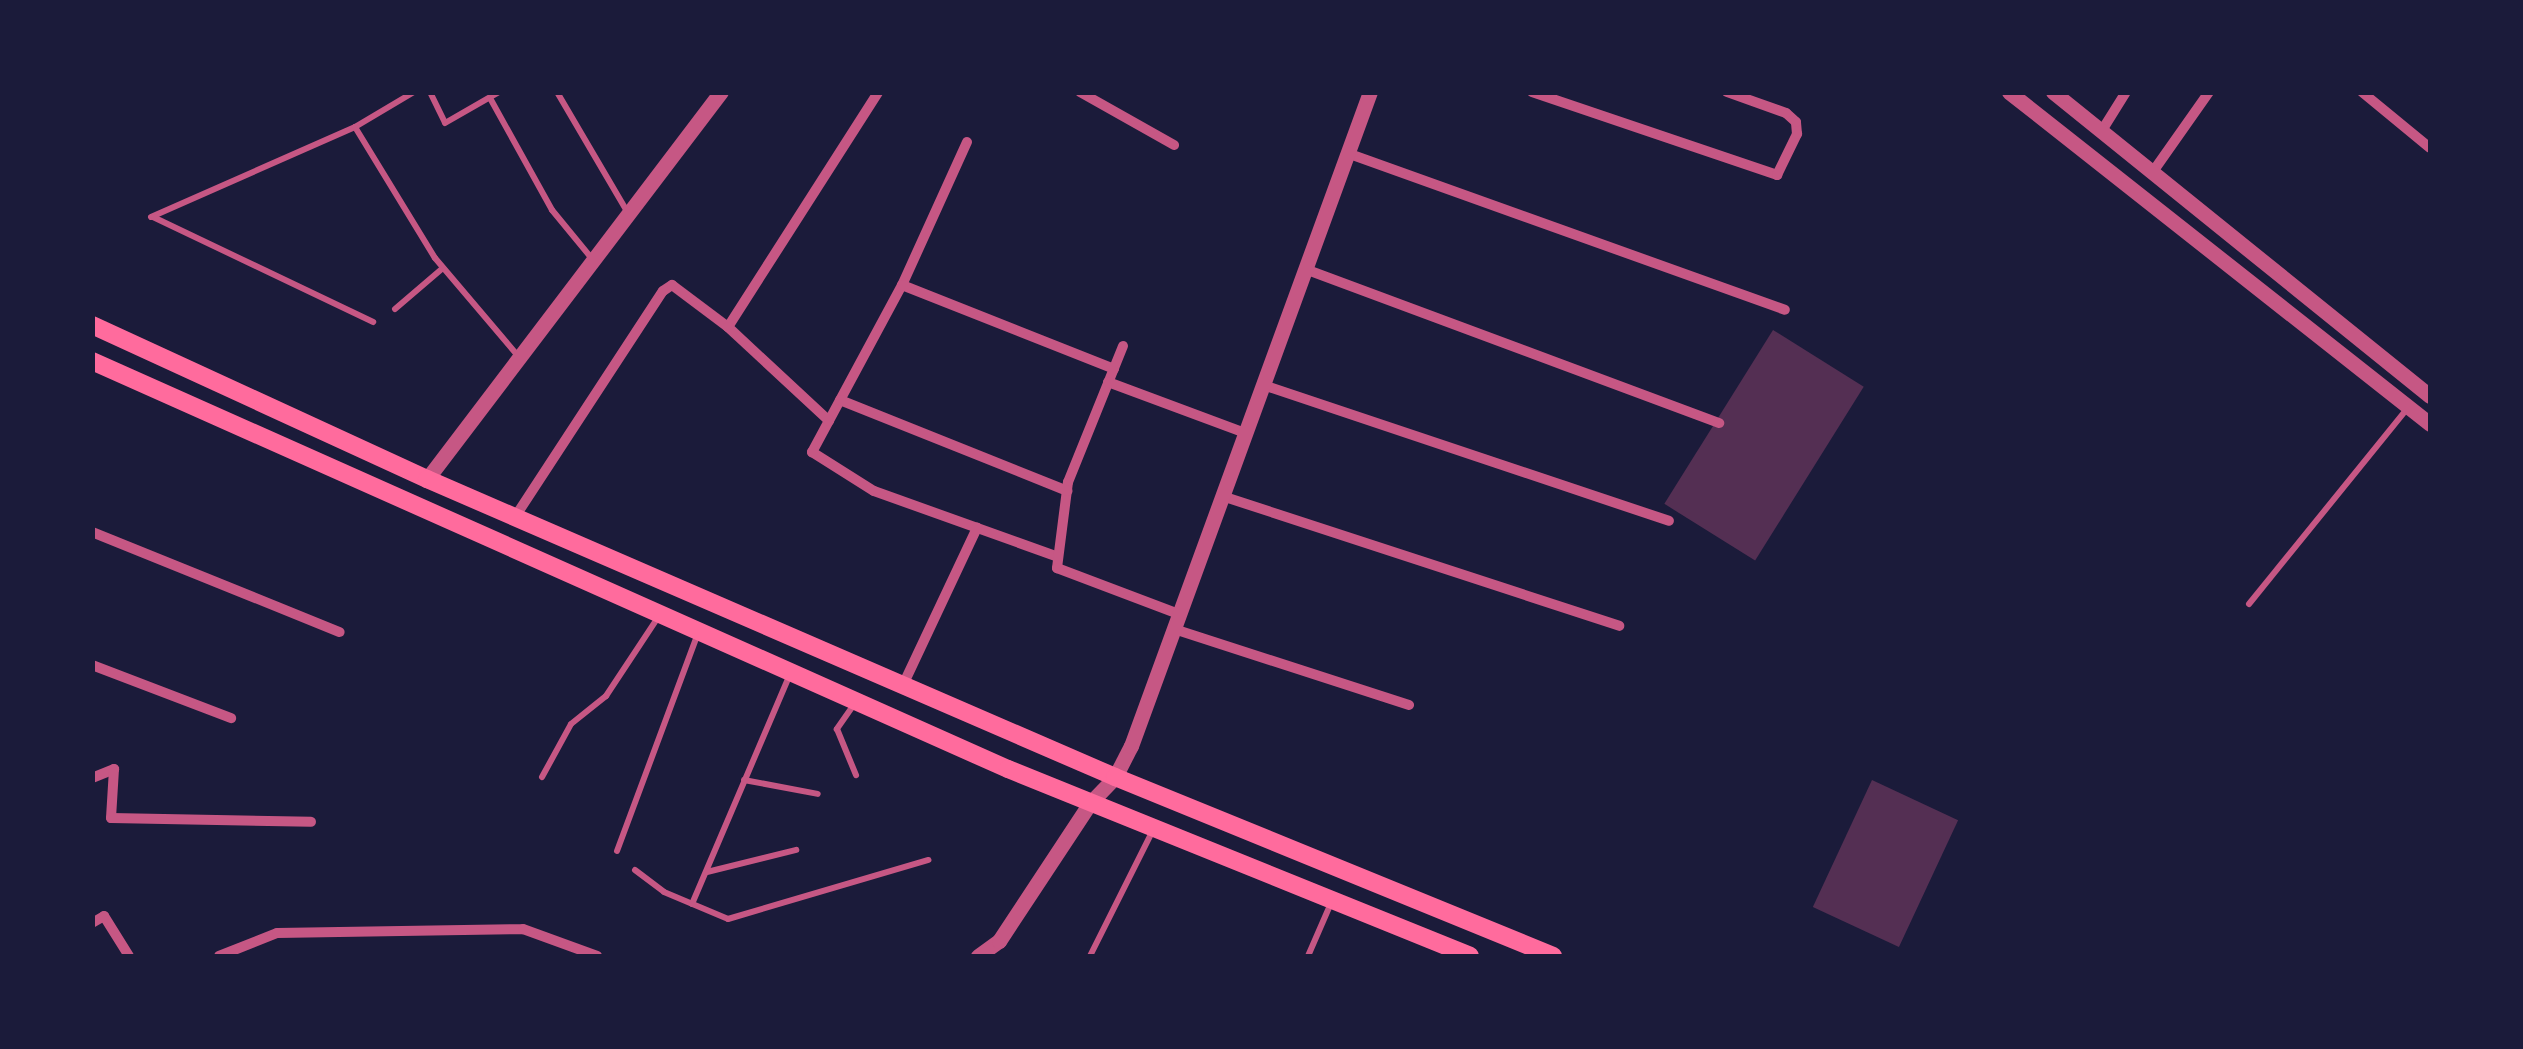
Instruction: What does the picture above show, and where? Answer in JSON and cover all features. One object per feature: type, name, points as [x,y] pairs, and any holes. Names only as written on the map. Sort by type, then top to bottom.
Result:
[{"type":"main road","points":[[92,325],[427,479],[903,685],[1553,956]]},
{"type":"main road","points":[[92,361],[856,702],[1470,956]]},
{"type":"street","points":[[427,479],[721,92]]},
{"type":"street","points":[[728,327],[878,92]]},
{"type":"street","points":[[1080,92],[1174,145]]},
{"type":"street","points":[[978,956],[999,941],[1090,802],[1115,776],[1176,621],[1370,92]]},
{"type":"street","points":[[1532,92],[1777,174],[1798,134],[1796,122],[1786,113],[1727,92]]},
{"type":"street","points":[[2009,92],[2430,424]]},
{"type":"street","points":[[2053,92],[2430,396]]},
{"type":"street","points":[[2100,132],[2126,92]]},
{"type":"street","points":[[2152,174],[2209,92]]},
{"type":"street","points":[[2368,95],[2430,148]]},
{"type":"street","points":[[967,142],[902,285],[812,452],[874,491],[1058,557]]},
{"type":"street","points":[[1347,154],[1785,310]]},
{"type":"street","points":[[1305,269],[1720,423]]},
{"type":"street","points":[[515,517],[662,291],[672,285],[682,288],[728,327],[829,421]]},
{"type":"street","points":[[902,285],[1114,369]]},
{"type":"street","points":[[1123,346],[1067,491],[1057,568],[1176,621],[1409,705]]},
{"type":"street","points":[[1108,382],[1246,433]]},
{"type":"street","points":[[1263,385],[1670,521]]},
{"type":"street","points":[[840,400],[1067,491]]},
{"type":"street","points":[[1222,496],[1619,626]]},
{"type":"street","points":[[903,685],[977,528]]},
{"type":"street","points":[[92,532],[340,632]]},
{"type":"street","points":[[92,665],[231,718]]},
{"type":"street","points":[[92,778],[114,770],[111,818],[311,822]]},
{"type":"street","points":[[92,924],[104,916],[128,956]]},
{"type":"street","points":[[219,956],[277,934],[522,928],[596,956]]},
{"type":"lane","points":[[373,322],[152,216],[355,127],[414,92]]},
{"type":"lane","points":[[430,92],[445,123],[499,92]]},
{"type":"lane","points":[[557,92],[628,214]]},
{"type":"lane","points":[[490,98],[552,210],[593,260]]},
{"type":"lane","points":[[355,127],[444,268],[520,357]]},
{"type":"lane","points":[[395,308],[444,268]]},
{"type":"lane","points":[[2249,604],[2408,408]]},
{"type":"lane","points":[[542,777],[571,724],[606,696],[659,614]]},
{"type":"lane","points":[[617,850],[698,632]]},
{"type":"lane","points":[[692,904],[790,673]]},
{"type":"lane","points":[[856,702],[838,729],[856,776]]},
{"type":"lane","points":[[744,780],[818,794]]},
{"type":"lane","points":[[1090,956],[1155,828]]},
{"type":"lane","points":[[706,872],[796,850]]},
{"type":"lane","points":[[635,870],[664,892],[728,919],[929,860]]},
{"type":"lane","points":[[1308,956],[1333,899]]},
{"type":"building","points":[[1773,330],[1864,387],[1755,561],[1664,504]]},
{"type":"building","points":[[1872,780],[1958,820],[1899,947],[1813,907]]}]
